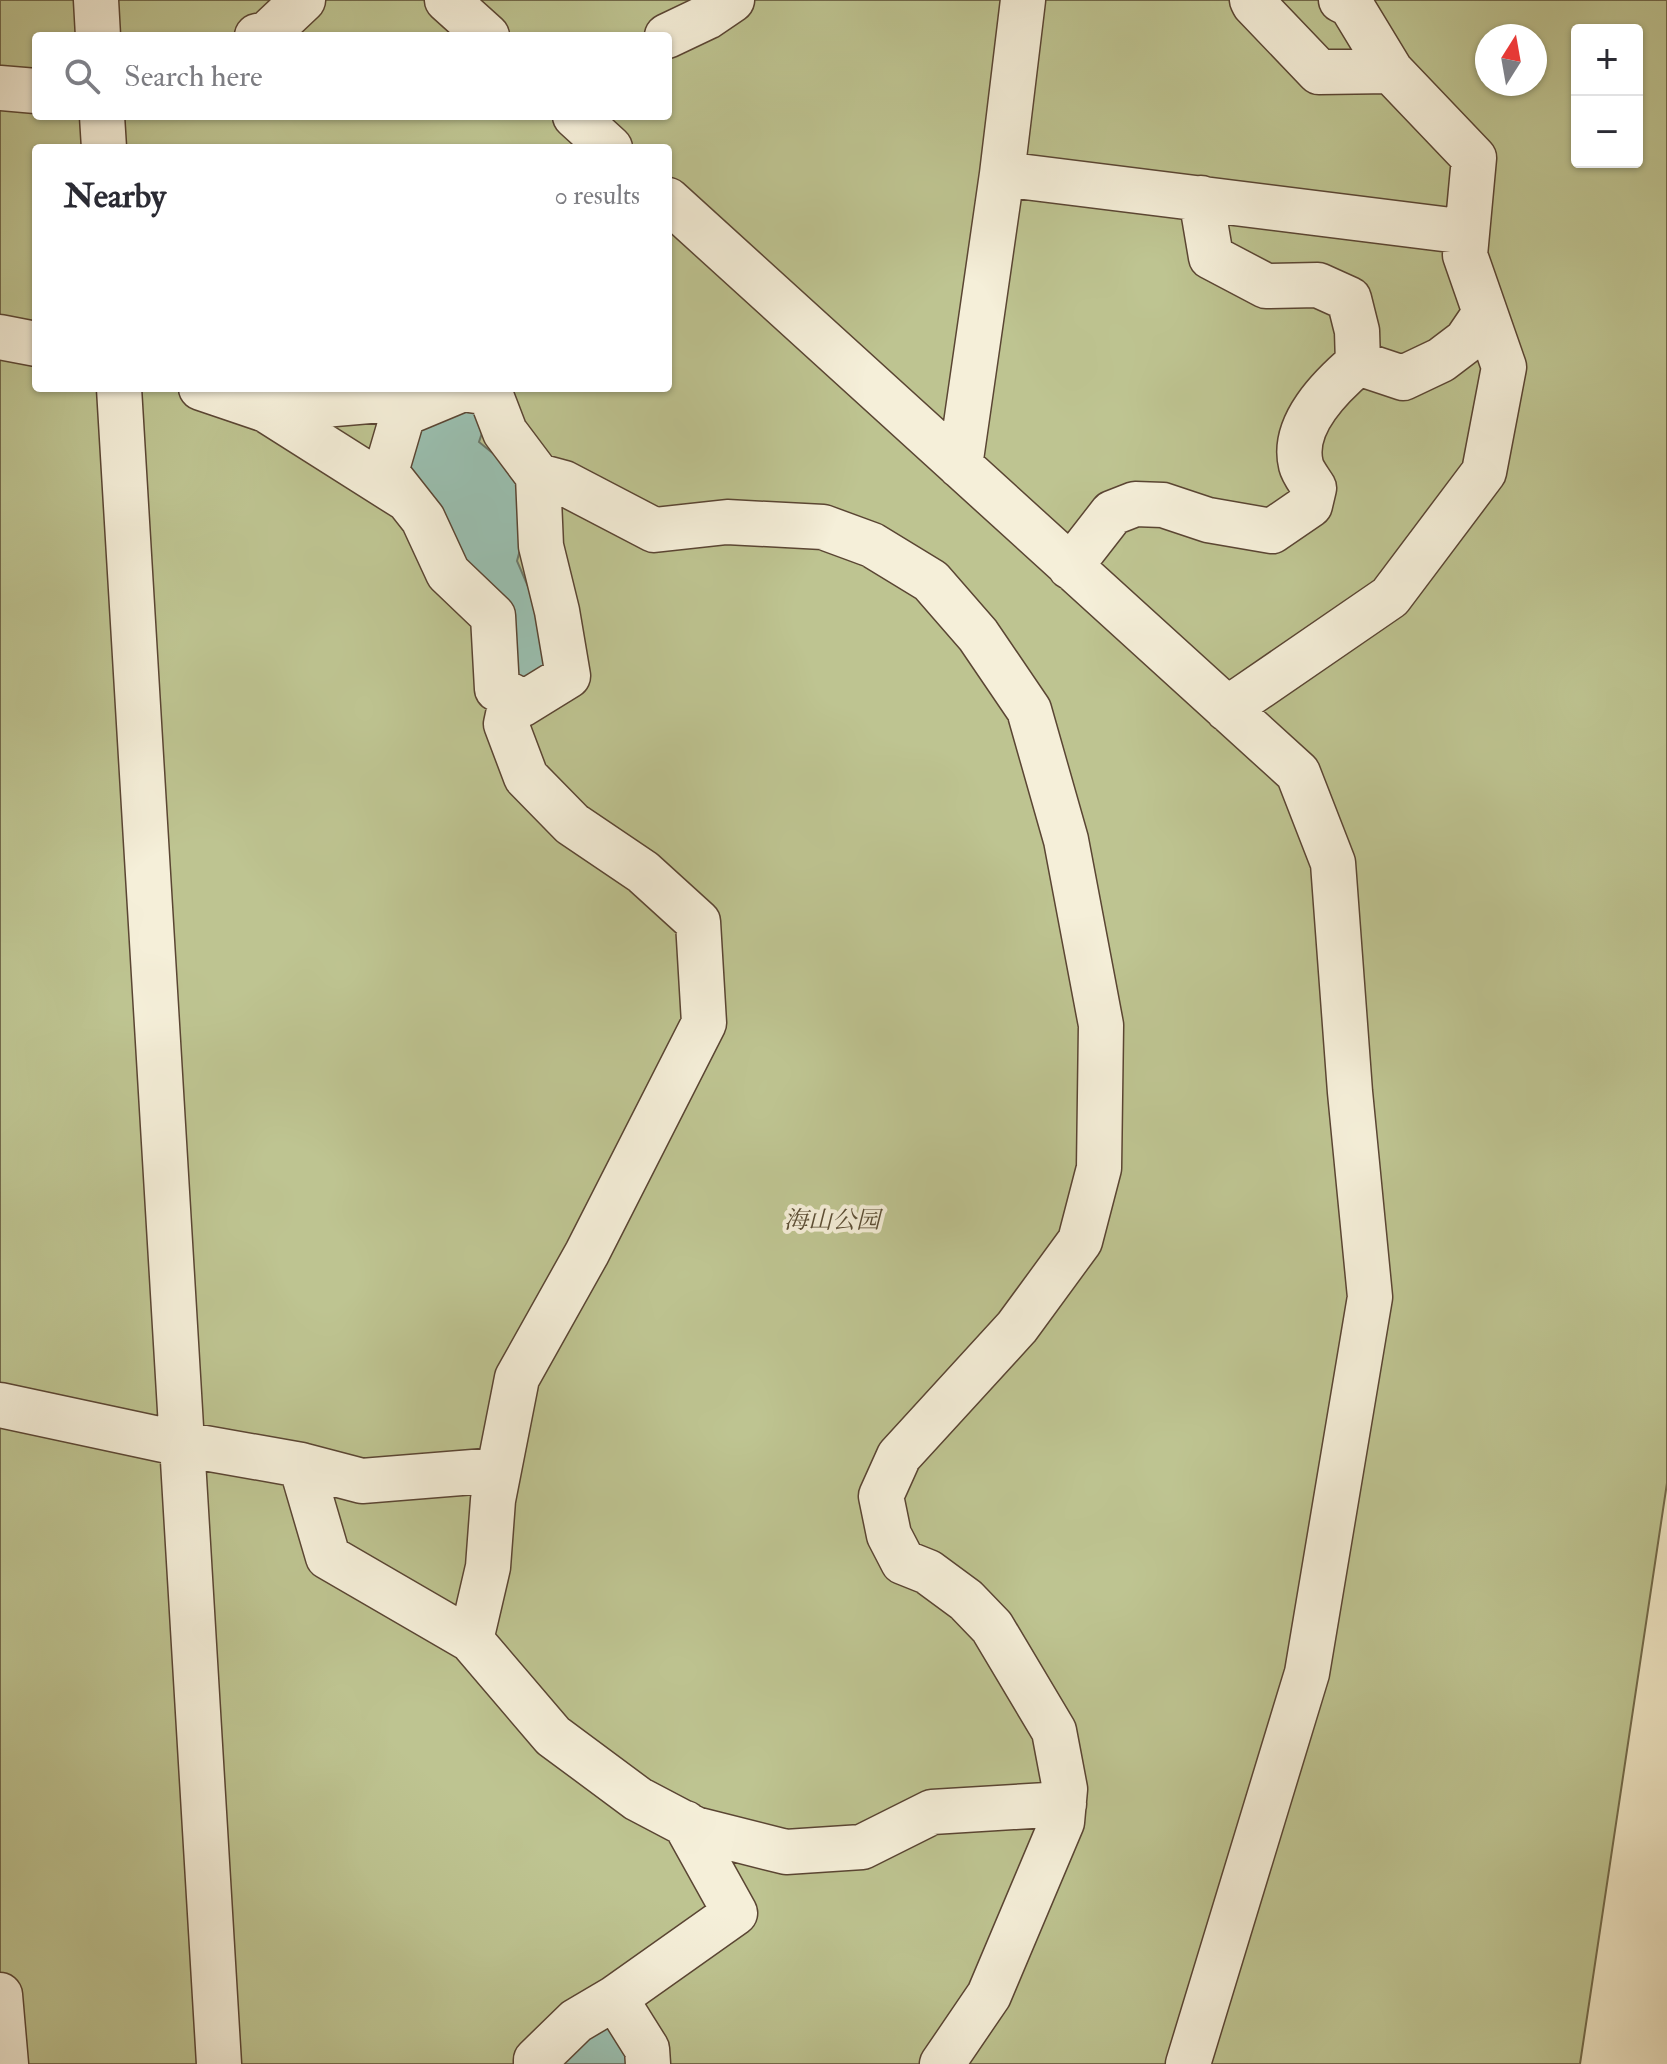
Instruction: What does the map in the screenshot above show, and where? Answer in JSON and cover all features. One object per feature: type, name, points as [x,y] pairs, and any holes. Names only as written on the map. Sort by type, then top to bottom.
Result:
[{"type":"lane","points":[[96,0],[98,32]]},
{"type":"lane","points":[[269,32],[303,0]]},
{"type":"lane","points":[[447,0],[483,32]]},
{"type":"lane","points":[[672,34],[707,17],[732,0]]},
{"type":"lane","points":[[960,466],[1002,174],[1023,0]]},
{"type":"lane","points":[[1252,0],[1319,72],[1391,71]]},
{"type":"lane","points":[[1227,709],[1390,597],[1484,472],[1504,367],[1465,255],[1474,158],[1391,71],[1351,5],[1341,0]]},
{"type":"lane","points":[[0,88],[32,91]]},
{"type":"lane","points":[[102,120],[104,144]]},
{"type":"lane","points":[[579,120],[606,144]]},
{"type":"lane","points":[[1002,174],[1467,232]]},
{"type":"lane","points":[[1070,567],[1112,513],[1135,504],[1163,505],[1208,520],[1272,531],[1310,505],[1314,488],[1301,465],[1302,438],[1319,400],[1358,363],[1357,331],[1349,299],[1318,285],[1266,286],[1211,257],[1201,198]]},
{"type":"lane","points":[[672,204],[1298,773],[1333,863],[1350,1092],[1370,1297],[1307,1673],[1188,2064]]},
{"type":"lane","points":[[1358,363],[1403,378],[1441,360],[1466,341],[1485,313]]},
{"type":"lane","points":[[0,337],[32,343]]},
{"type":"lane","points":[[119,392],[219,2064]]},
{"type":"lane","points":[[213,392],[266,410],[410,502]]},
{"type":"lane","points":[[456,392],[403,414],[386,472],[423,519],[448,573],[493,616],[497,689],[512,696],[521,705],[568,676],[557,611],[541,546],[538,476],[505,432],[490,393],[483,392]]},
{"type":"lane","points":[[266,410],[392,399],[419,407]]},
{"type":"lane","points":[[538,476],[564,483],[654,530],[727,522],[823,527],[872,545],[931,581],[978,635],[1029,710],[1066,840],[1101,1025],[1099,1168],[1080,1241],[1017,1327],[899,1456],[881,1496],[889,1535],[903,1562],[928,1572],[966,1600],[992,1627],[1054,1731],[1065,1789],[1062,1822],[989,1995],[942,2064]]},
{"type":"lane","points":[[471,1640],[488,1567],[493,1500],[517,1378],[587,1253],[704,1023],[698,922],[643,872],[572,824],[526,777],[506,724],[512,696]]},
{"type":"lane","points":[[0,1405],[182,1444],[301,1465],[362,1481],[498,1470]]},
{"type":"lane","points":[[301,1465],[328,1557],[471,1640],[553,1736],[638,1799],[695,1829],[786,1852],[862,1847],[932,1812],[1064,1804]]},
{"type":"lane","points":[[536,2064],[536,2060],[576,2021],[615,1998],[735,1913],[685,1823]]},
{"type":"lane","points":[[0,1995],[6,2064]]},
{"type":"lane","points":[[615,1998],[647,2049],[648,2064]]},
{"type":"green space","name":"海山公园","points":[[0,0],[1667,0],[1667,1483],[1580,2064],[0,2064]]},
{"type":"shaded area","points":[[463,396],[488,415],[479,442],[517,473],[532,505],[517,561],[545,626],[557,673],[519,688],[481,582],[399,470],[408,429]]},
{"type":"shaded area","points":[[608,2025],[636,2064],[555,2064],[571,2047]]}]
